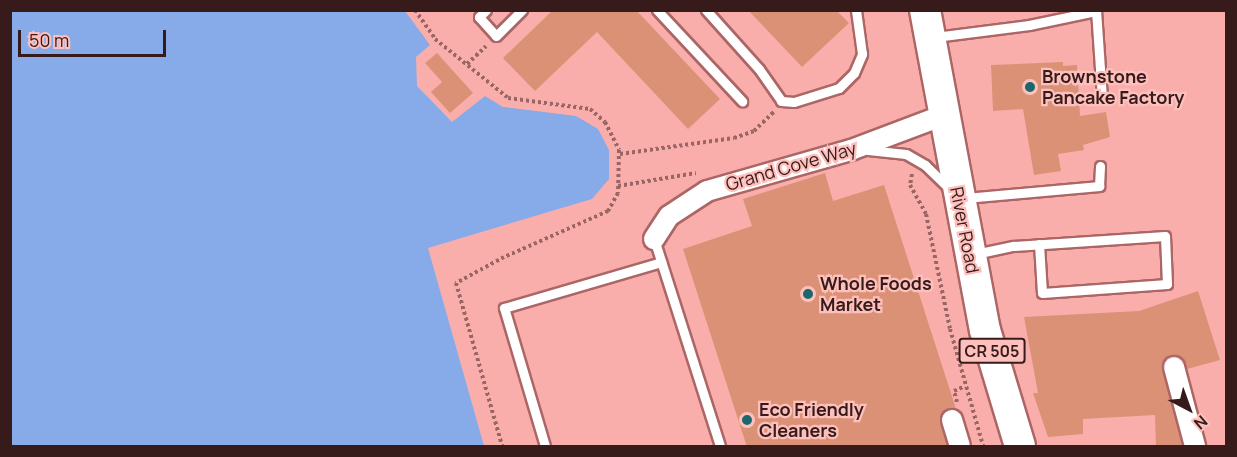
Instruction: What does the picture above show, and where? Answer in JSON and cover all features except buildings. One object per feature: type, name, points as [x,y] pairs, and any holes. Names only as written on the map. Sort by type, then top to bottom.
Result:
[{"type":"main road","name":"River Road","points":[[927,24],[985,330],[1020,447]]},
{"type":"street","name":"Grand Cove Way","points":[[654,239],[669,216],[707,191],[850,150],[944,115]]},
{"type":"street","points":[[1174,367],[1195,447]]},
{"type":"street","points":[[952,420],[960,447]]},
{"type":"lane","points":[[486,10],[479,17],[496,36],[522,10]]},
{"type":"lane","points":[[657,10],[742,101]]},
{"type":"lane","points":[[706,10],[759,69],[781,101],[794,102],[839,88],[854,73],[862,54],[856,10]]},
{"type":"lane","points":[[927,24],[1029,25],[1096,11],[1102,98]]},
{"type":"lane","points":[[850,150],[884,149],[912,158],[925,165],[960,199],[1099,186],[1100,166]]},
{"type":"lane","points":[[970,255],[1039,244],[1165,236],[1167,284],[1042,293],[1039,244]]},
{"type":"lane","points":[[654,239],[720,447]]},
{"type":"lane","points":[[545,447],[504,308],[661,262]]},
{"type":"path","points":[[416,10],[435,39],[508,98],[590,109],[605,122],[620,154],[618,193],[608,211],[504,257],[456,284],[502,447]]},
{"type":"path","points":[[467,64],[496,36]]},
{"type":"path","points":[[620,154],[734,138],[754,130],[781,101]]},
{"type":"path","points":[[912,158],[910,185],[926,214],[950,329],[983,447]]},
{"type":"water","points":[[10,11],[405,11],[430,45],[416,57],[417,86],[452,122],[485,96],[503,107],[576,116],[598,129],[609,150],[609,179],[592,199],[428,248],[484,446],[11,446]]},
{"type":"place","name":"Brownstone Pancake Factory","points":[[1030,87]]},
{"type":"place","name":"Whole Foods Market","points":[[808,294]]},
{"type":"place","name":"Eco Friendly Cleaners","points":[[747,420]]}]
